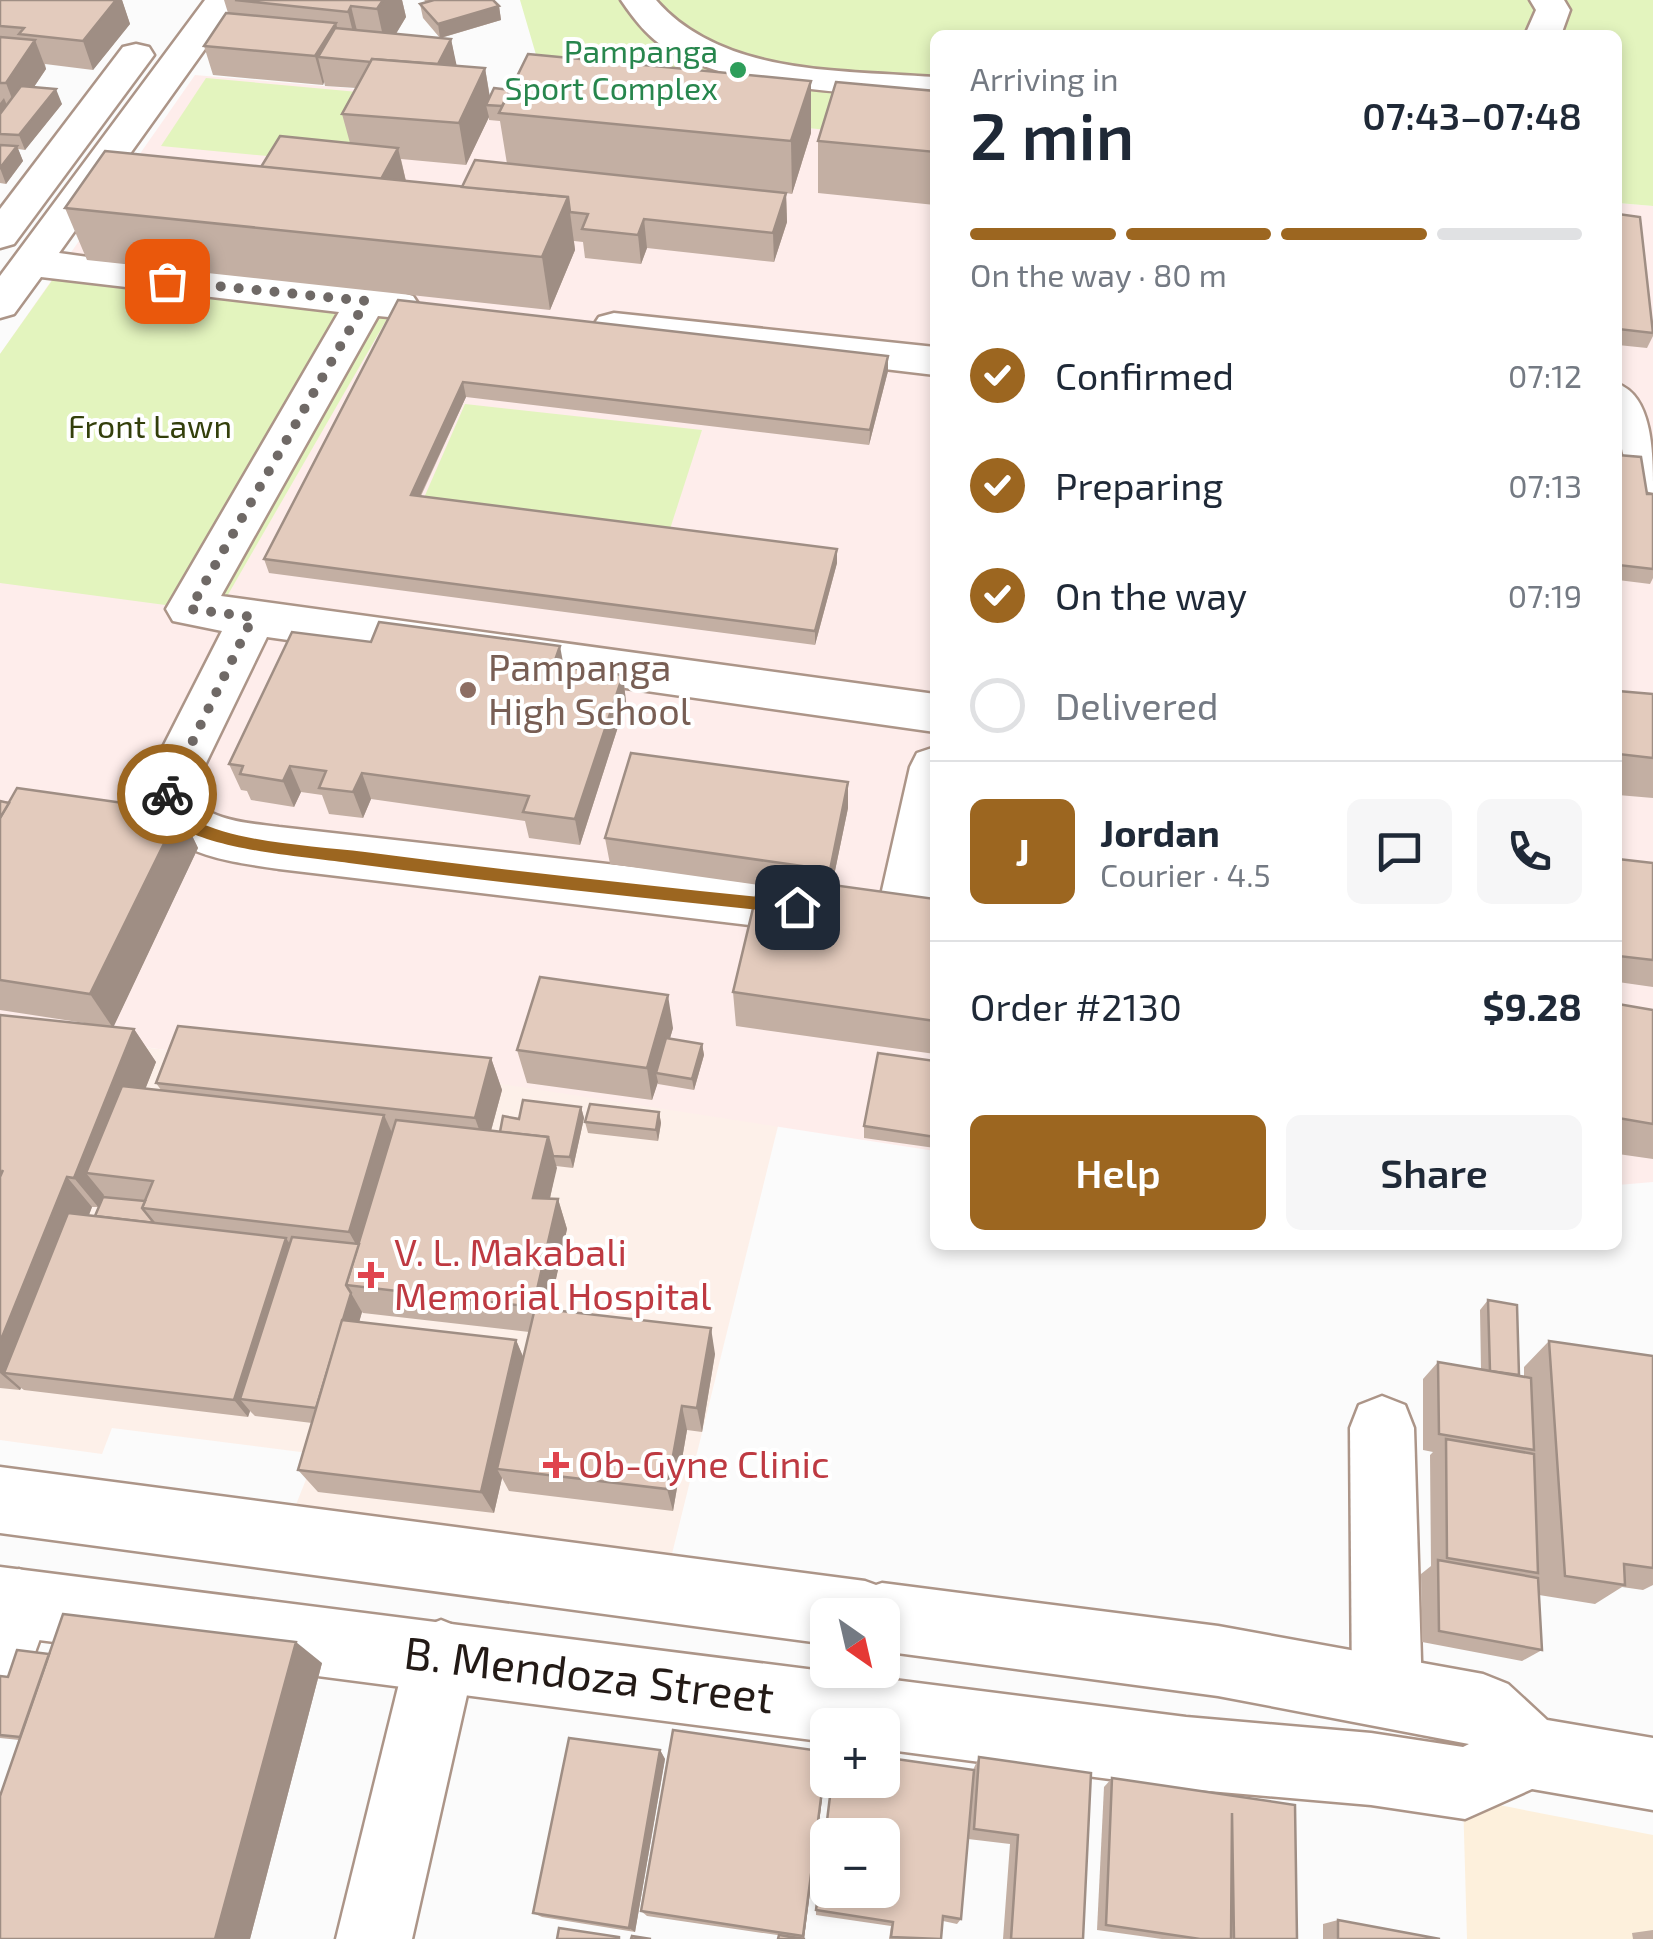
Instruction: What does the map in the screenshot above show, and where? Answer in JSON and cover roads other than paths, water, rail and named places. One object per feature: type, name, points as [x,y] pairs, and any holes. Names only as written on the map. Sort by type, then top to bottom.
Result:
[{"type":"main road","points":[[15,250],[223,0]]},
{"type":"main road","points":[[638,0],[655,21],[683,44],[739,62],[811,77],[930,88]]},
{"type":"main road","points":[[1545,30],[1553,10],[1547,0]]},
{"type":"main road","points":[[0,305],[15,250],[154,31]]},
{"type":"main road","points":[[15,250],[63,264],[208,286],[444,309]]},
{"type":"main road","points":[[366,301],[190,609],[930,712]]},
{"type":"main road","points":[[573,322],[930,359]]},
{"type":"main road","points":[[1632,417],[1653,478]]},
{"type":"main road","points":[[253,617],[166,792],[171,809],[186,823],[217,835],[515,878],[919,922],[930,815]]},
{"type":"main road","points":[[1382,1428],[1387,1693]]},
{"type":"main road","points":[[0,1500],[810,1608]]},
{"type":"main road","points":[[900,1619],[1218,1661],[1483,1709],[1530,1753],[1653,1774]]},
{"type":"main road","name":"B. Mendoza Street","points":[[6,1620],[442,1655],[1186,1753],[1370,1769],[1465,1784],[1530,1753]]},
{"type":"main road","points":[[374,1939],[442,1655]]},
{"type":"place","name":"Pampanga Sport Complex","points":[[738,70]]},
{"type":"place","name":"Pampanga High School","points":[[468,690]]},
{"type":"place","name":"V. L. Makabali Memorial Hospital","points":[[371,1275]]},
{"type":"place","name":"Ob-Gyne Clinic","points":[[556,1465]]},
{"type":"park label","name":"Front Lawn","points":[[150,427]]}]
